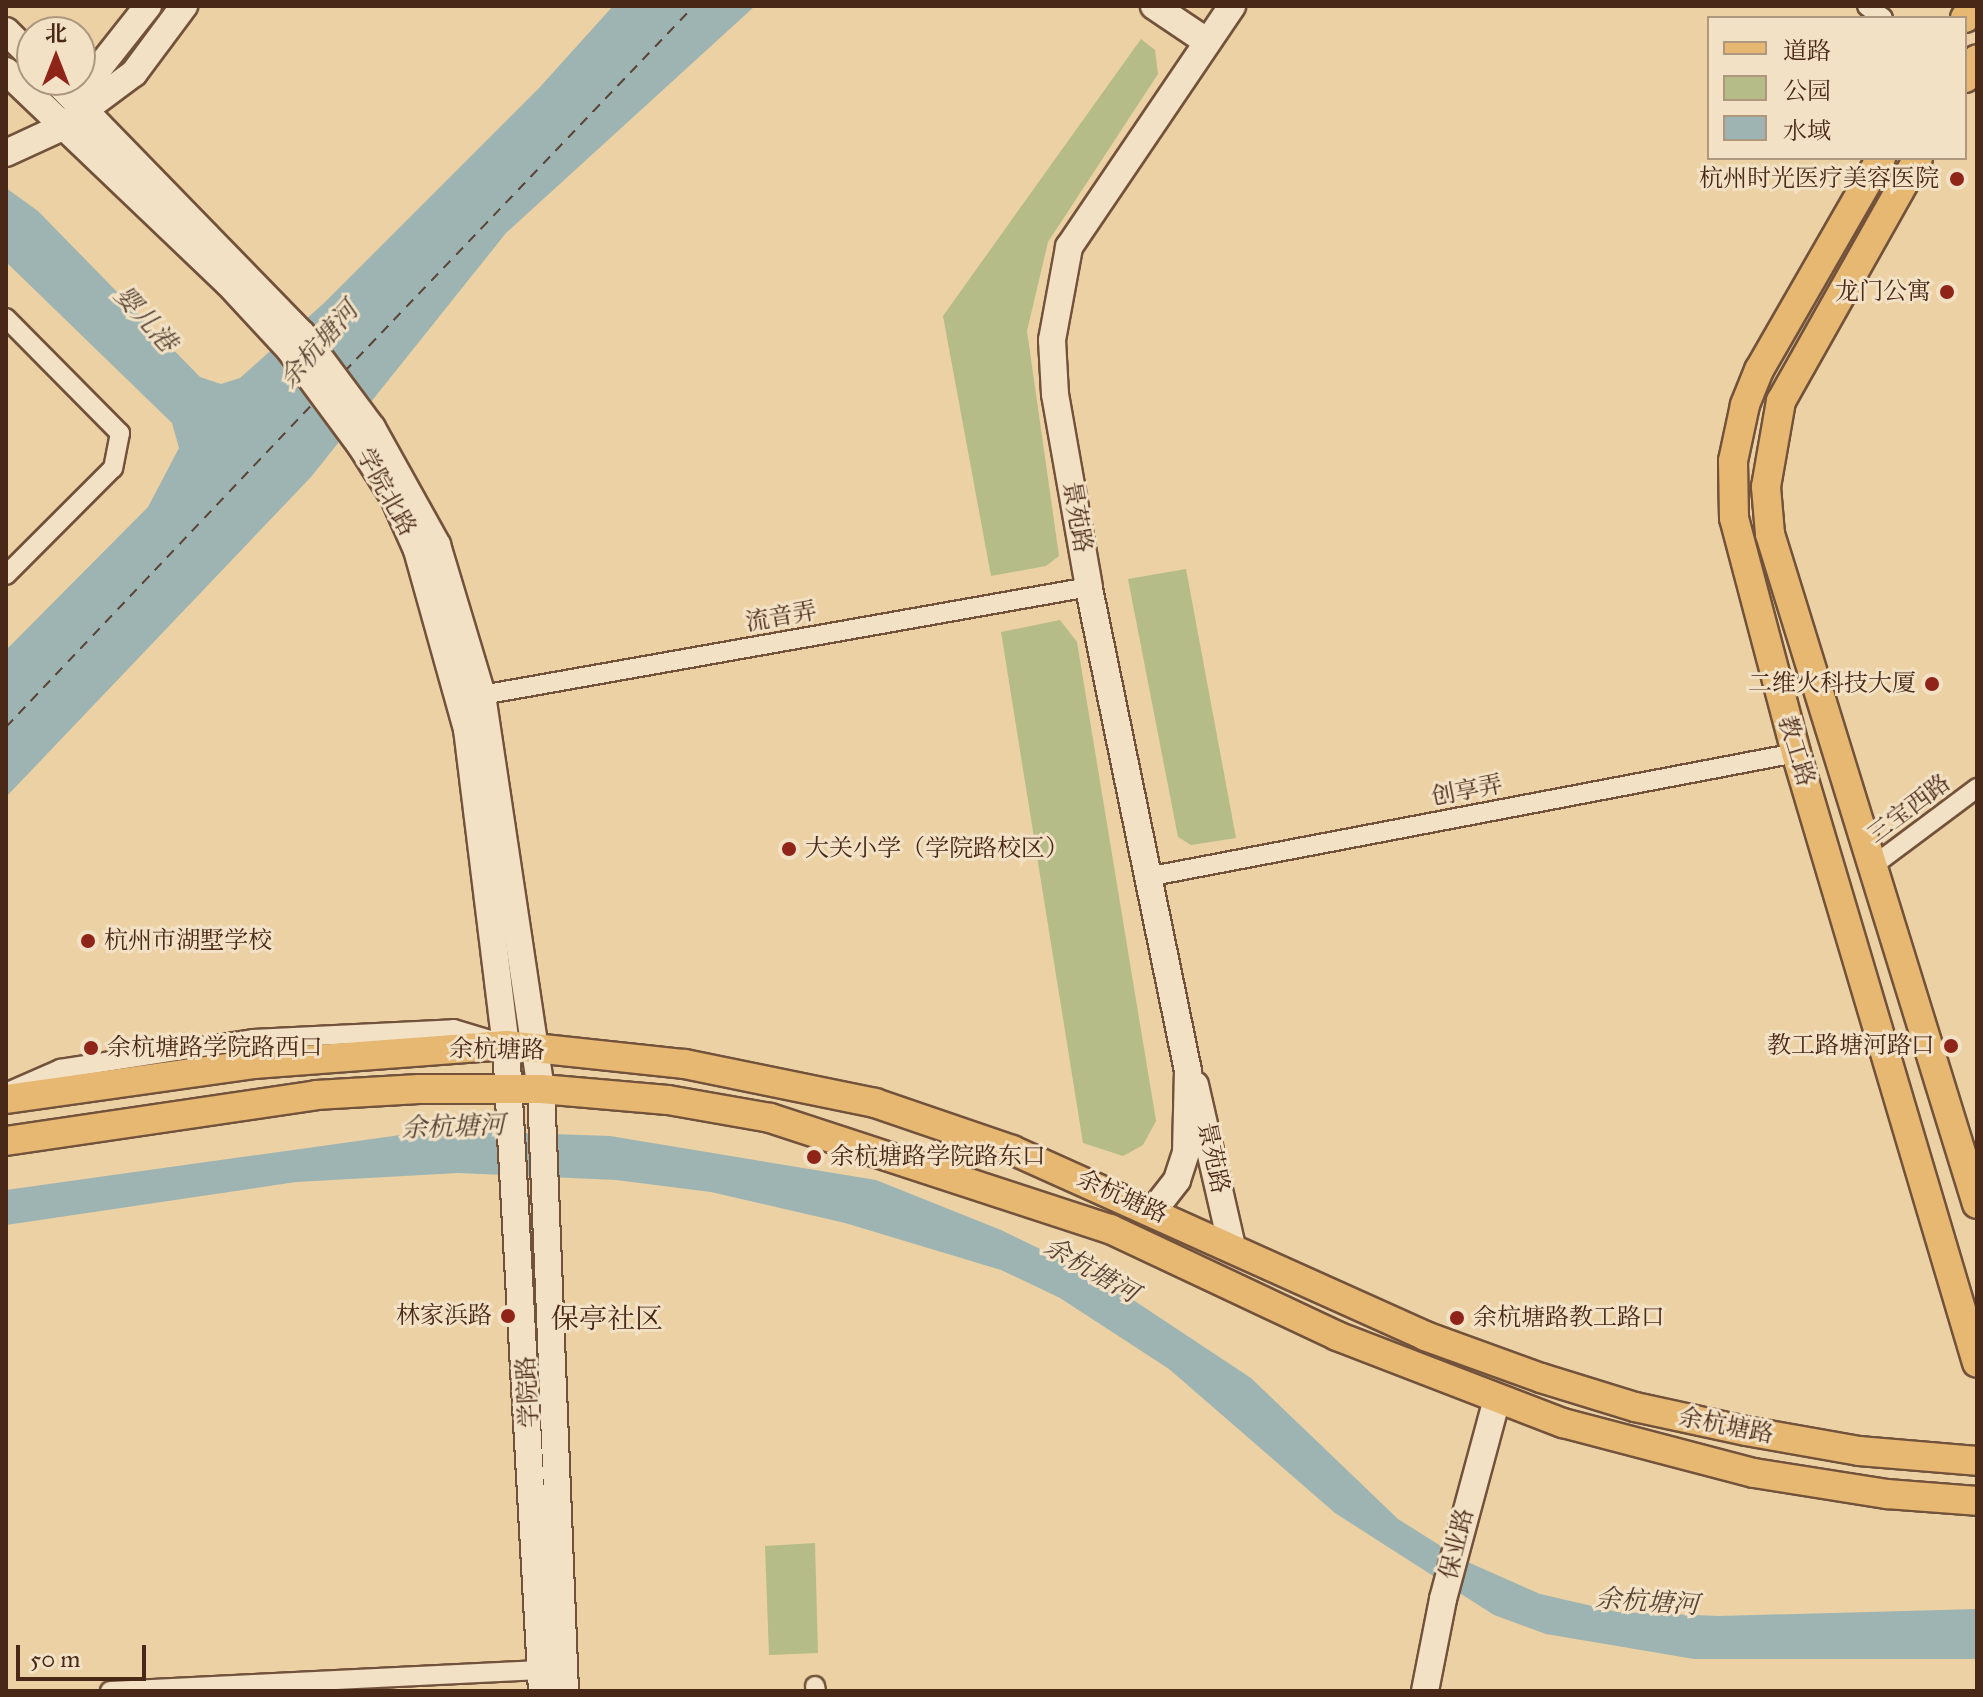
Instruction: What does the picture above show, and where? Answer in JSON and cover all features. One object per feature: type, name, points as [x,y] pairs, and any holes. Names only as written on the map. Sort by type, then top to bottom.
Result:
[{"type":"main road","points":[[84,109],[99,68],[148,6]]},
{"type":"main road","points":[[6,153],[60,128],[134,73],[184,6]]},
{"type":"main road","points":[[1154,6],[1206,41]]},
{"type":"main road","name":"景苑路","points":[[1153,1211],[1180,1176],[1186,1152],[1188,1071],[1089,587],[1055,394],[1052,340],[1060,282],[1069,247],[1232,6]]},
{"type":"main road","name":"学院北路","points":[[6,71],[60,128],[235,278]]},
{"type":"main road","name":"学院北路","points":[[71,96],[235,278],[339,381],[402,493],[437,545],[482,695],[536,1048]]},
{"type":"main road","name":"教工路","points":[[1880,160],[1759,370],[1745,405],[1733,461],[1738,551],[1977,1363]]},
{"type":"main road","name":"教工路","points":[[1917,160],[1781,401],[1766,487],[1770,534],[1870,868],[1970,1156],[1977,1204]]},
{"type":"main road","name":"学院北路","points":[[402,493],[467,729],[506,1045]]},
{"type":"main road","name":"余杭塘路","points":[[6,1099],[254,1064],[506,1045],[685,1064],[875,1103],[1012,1150],[1425,1336],[1635,1407],[1859,1451],[1977,1461]]},
{"type":"main road","name":"学院路","points":[[506,1045],[514,1133],[541,1680]]},
{"type":"main road","name":"学院路","points":[[536,1048],[541,1089],[565,1691]]},
{"type":"main road","name":"景苑路","points":[[1188,1071],[1201,1096],[1232,1247]]},
{"type":"main road","name":"余杭塘路","points":[[6,1141],[316,1095],[541,1089],[668,1100],[741,1112],[863,1145],[1110,1229],[1337,1336],[1563,1423],[1754,1473],[1887,1494],[1977,1501]]},
{"type":"main road","name":"保业路","points":[[1425,1691],[1462,1519],[1497,1399]]},
{"type":"street","points":[[6,318],[120,433],[113,468],[6,575]]},
{"type":"street","name":"流音弄","points":[[482,695],[1089,587]]},
{"type":"street","name":"创享弄","points":[[1147,877],[1796,753]]},
{"type":"street","name":"三宝西路","points":[[1870,868],[1977,788]]},
{"type":"street","points":[[6,1092],[60,1069],[253,1039],[454,1029],[506,1045]]},
{"type":"street","points":[[110,1691],[541,1680]]},
{"type":"green space","points":[[1141,39],[1155,50],[1158,74],[1048,242],[1027,331],[1059,556],[1046,566],[991,576],[943,316]]},
{"type":"green space","points":[[1186,569],[1236,838],[1191,845],[1178,837],[1128,579]]},
{"type":"green space","points":[[1060,620],[1077,642],[1156,1121],[1143,1145],[1123,1156],[1083,1143],[1001,632]]},
{"type":"green space","points":[[815,1543],[818,1653],[769,1655],[765,1546]]},
{"type":"water","name":"余杭塘河","points":[[613,6],[755,6],[506,233],[311,477],[6,797],[6,650],[148,507],[179,448],[172,423],[6,262],[6,188],[38,211],[200,377],[221,384],[240,378],[323,304],[540,87]]},
{"type":"water","points":[[436,1130],[610,1136],[876,1180],[1001,1230],[1100,1278],[1251,1378],[1398,1519],[1463,1560],[1540,1594],[1618,1612],[1719,1616],[1977,1609],[1977,1659],[1694,1659],[1546,1634],[1494,1615],[1335,1513],[1169,1369],[1060,1298],[1001,1270],[845,1223],[711,1192],[616,1180],[458,1173],[296,1182],[6,1225],[6,1190]]},
{"type":"ferry route","points":[[344,372],[694,6]]},
{"type":"ferry route","points":[[6,727],[314,403]]},
{"type":"place","name":"杭州时光医疗美容医院","points":[[1957,179]]},
{"type":"place","name":"龙门公寓","points":[[1947,292]]},
{"type":"place","name":"二维火科技大厦","points":[[1932,684]]},
{"type":"place","name":"大关小学（学院路校区）","points":[[789,849]]},
{"type":"place","name":"杭州市湖墅学校","points":[[88,941]]},
{"type":"place","name":"教工路塘河路口","points":[[1951,1046]]},
{"type":"place","name":"余杭塘路学院路西口","points":[[91,1048]]},
{"type":"place","name":"余杭塘路学院路东口","points":[[814,1157]]},
{"type":"place","name":"林家浜路","points":[[508,1316]]},
{"type":"place","name":"余杭塘路教工路口","points":[[1457,1318]]},
{"type":"district","name":"保亭社区","points":[[607,1319]]},
{"type":"water label","name":"婴儿港","points":[[145,319]]}]
